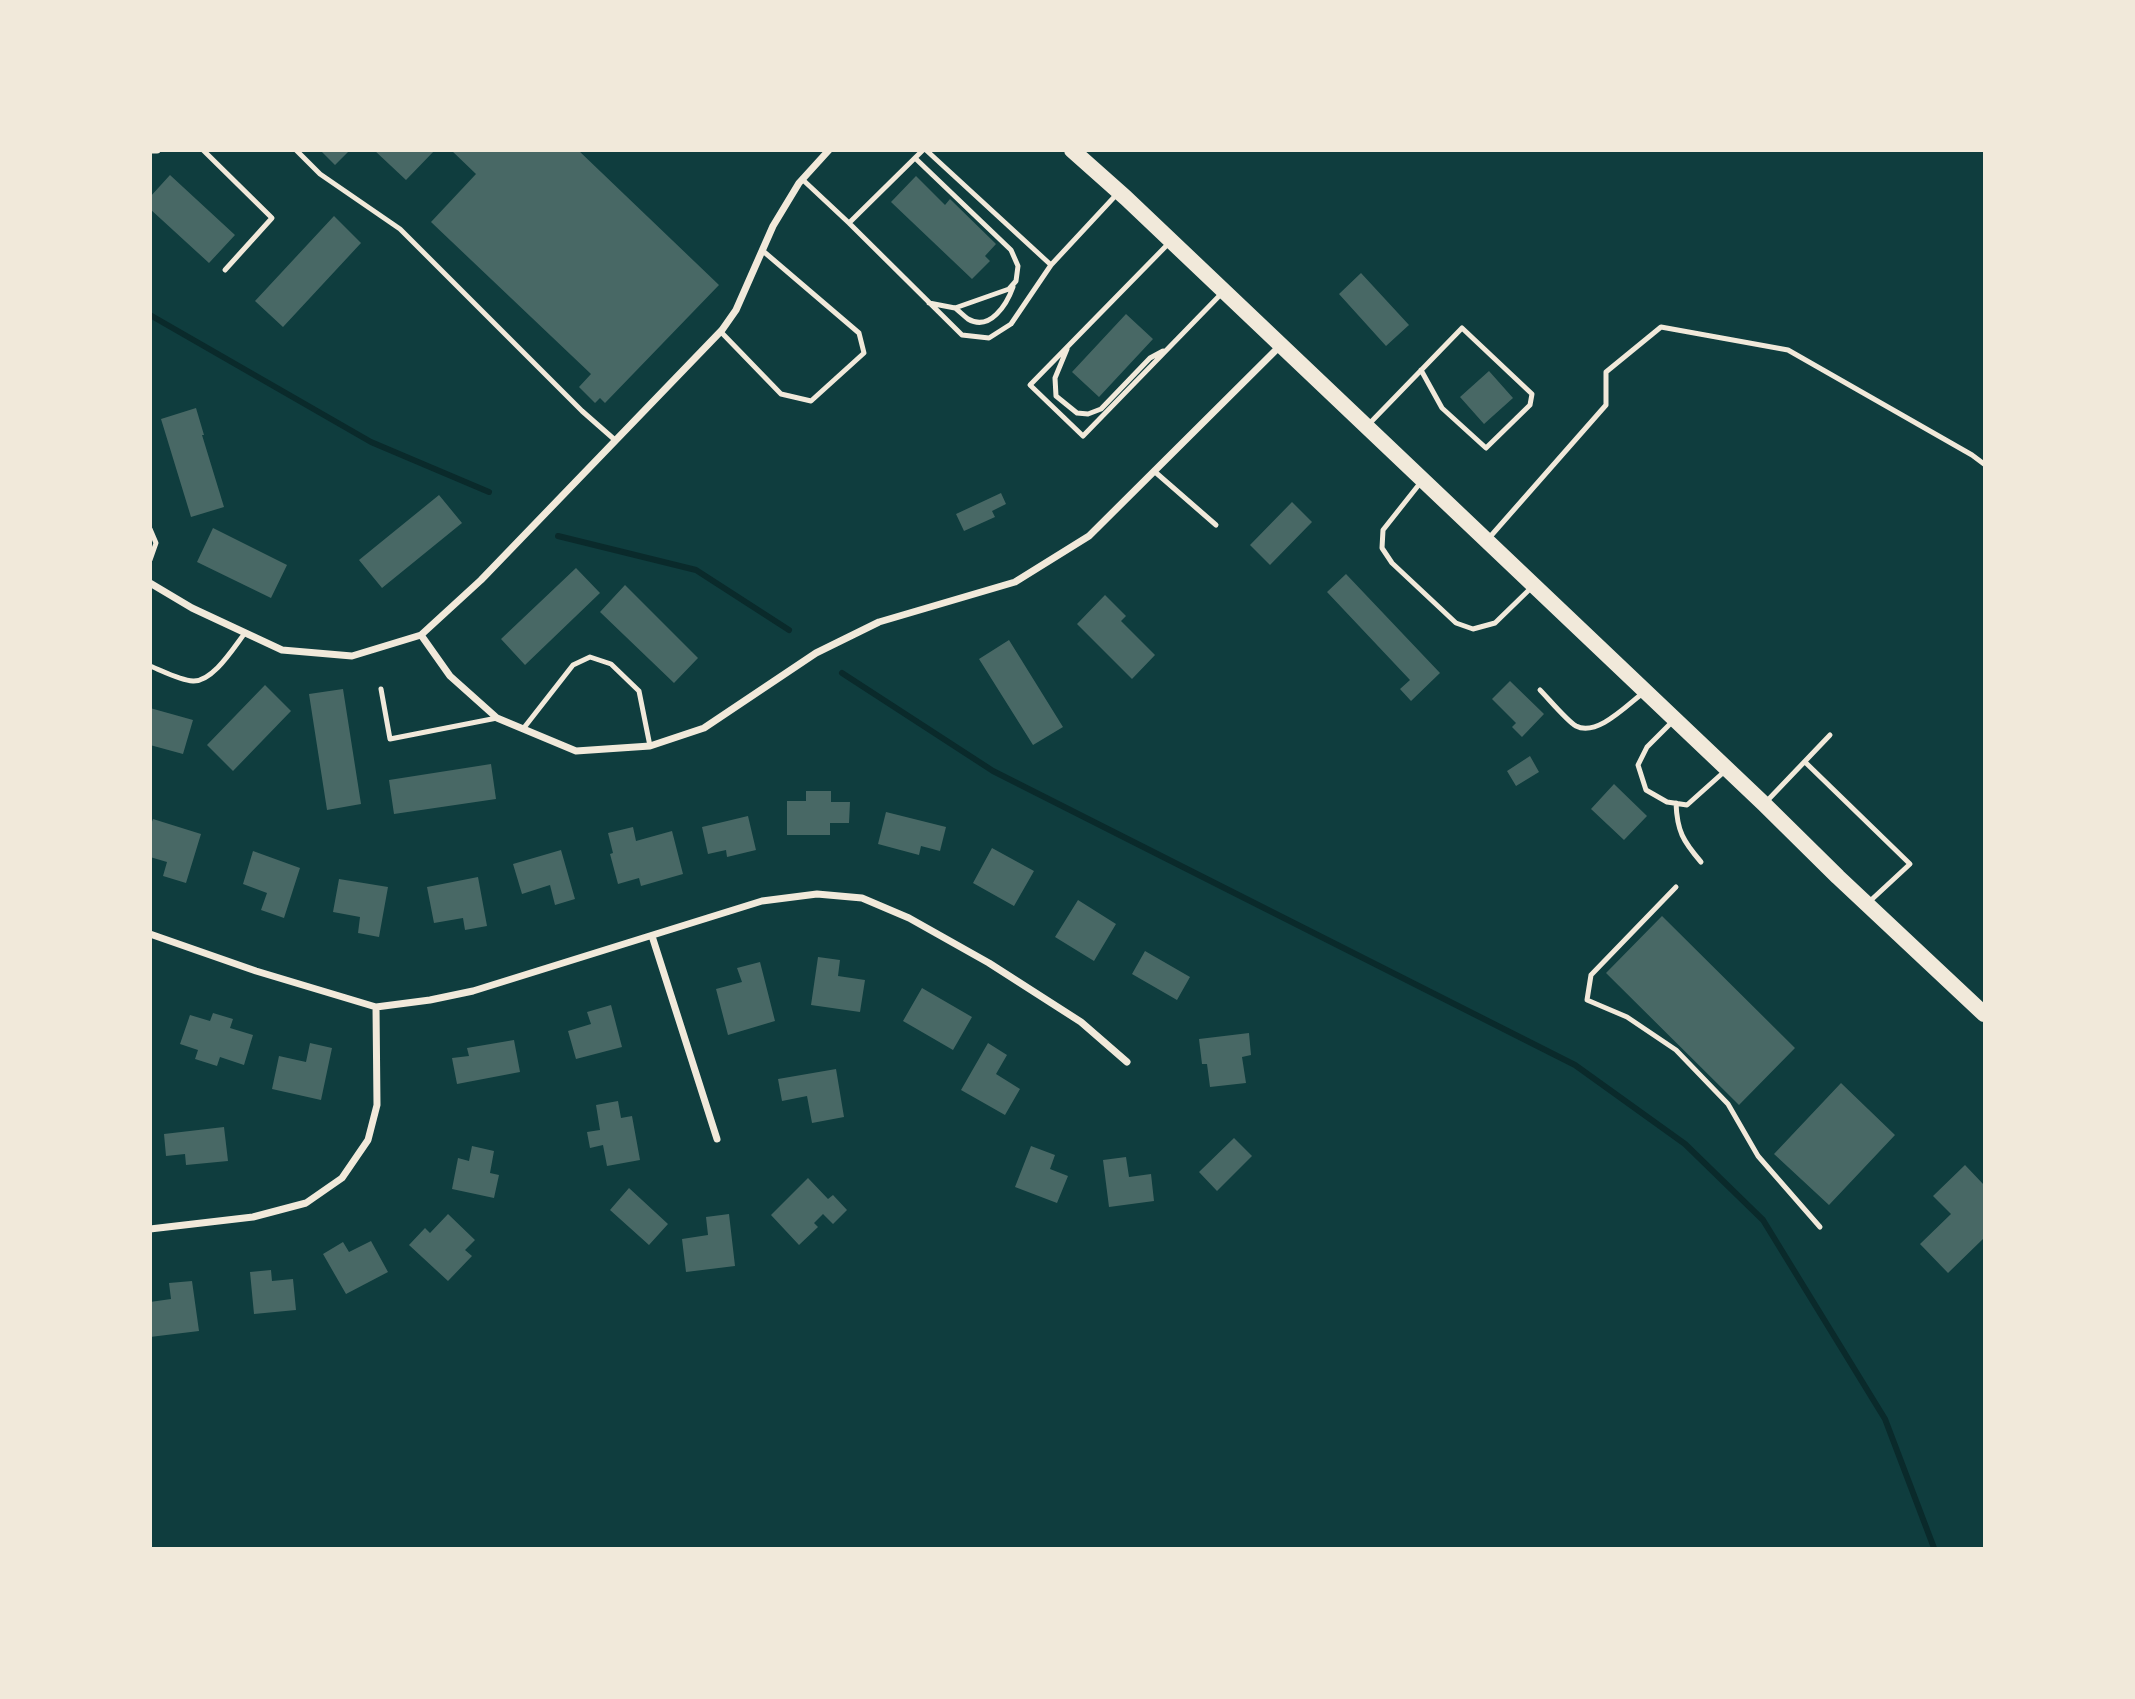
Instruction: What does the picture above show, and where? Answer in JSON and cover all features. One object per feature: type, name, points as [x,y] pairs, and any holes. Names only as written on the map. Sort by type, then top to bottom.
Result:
[{"type":"main road","points":[[1072,150],[1171,240],[1984,1014]]},
{"type":"street","points":[[150,583],[192,608],[282,650],[352,656],[421,635],[481,579],[721,331],[736,310],[774,226],[802,179],[829,150]]},
{"type":"street","points":[[421,635],[450,676],[497,718],[576,751],[650,746],[704,728],[816,653],[879,622],[1015,582],[1089,536],[1281,345]]},
{"type":"street","points":[[150,934],[256,971],[376,1007],[473,991],[762,901],[817,894],[862,898],[909,918],[989,963],[1082,1022],[1127,1062]]},
{"type":"street","points":[[652,936],[717,1139]]},
{"type":"street","points":[[150,1229],[253,1217],[306,1203],[342,1178],[369,1140],[377,1105],[376,1007]]},
{"type":"lane","points":[[203,150],[272,218],[225,270]]},
{"type":"lane","points":[[296,150],[320,174],[400,229],[582,411],[615,440]]},
{"type":"lane","points":[[849,223],[924,150],[1051,265]]},
{"type":"lane","points":[[915,158],[1011,250],[1018,266],[1016,281],[1007,302],[985,322],[971,321],[955,308],[929,303]]},
{"type":"lane","points":[[802,179],[962,335],[989,338],[1011,324],[1051,265],[1119,191]]},
{"type":"lane","points":[[1171,240],[1030,385],[1083,436],[1224,291]]},
{"type":"lane","points":[[721,331],[781,394],[811,401],[864,354],[859,332],[762,251]]},
{"type":"lane","points":[[955,308],[1009,289],[1016,281]]},
{"type":"lane","points":[[1487,540],[1606,405],[1606,372],[1661,327],[1788,350],[1984,464]]},
{"type":"lane","points":[[1367,427],[1421,370],[1462,328],[1532,394],[1530,405],[1486,448],[1442,408],[1421,370]]},
{"type":"lane","points":[[1068,346],[1055,378],[1056,396],[1077,413],[1088,414],[1101,409],[1150,358],[1169,348]]},
{"type":"lane","points":[[1154,471],[1216,525]]},
{"type":"lane","points":[[1423,480],[1383,530],[1382,548],[1401,572],[1456,623],[1473,629],[1495,623],[1534,585]]},
{"type":"lane","points":[[150,529],[156,543],[150,560]]},
{"type":"lane","points":[[150,666],[191,681],[206,678],[218,668],[245,633]]},
{"type":"lane","points":[[523,729],[573,665],[590,657],[611,664],[639,691],[650,746]]},
{"type":"lane","points":[[381,689],[390,739],[497,718]]},
{"type":"lane","points":[[1540,690],[1575,726],[1587,728],[1602,724],[1645,691]]},
{"type":"lane","points":[[1675,719],[1647,747],[1638,765],[1646,790],[1667,802],[1687,805],[1727,769]]},
{"type":"lane","points":[[1764,804],[1830,736]]},
{"type":"lane","points":[[1805,762],[1910,864],[1867,904]]},
{"type":"lane","points":[[1676,803],[1677,821],[1684,843],[1701,862]]},
{"type":"lane","points":[[1676,887],[1591,975],[1587,1000],[1627,1017],[1676,1050],[1728,1104],[1758,1156],[1820,1227]]},
{"type":"building","points":[[320,150],[350,150],[335,165]]},
{"type":"building","points":[[374,150],[435,150],[406,180]]},
{"type":"building","points":[[451,150],[578,150],[719,285],[605,403],[600,398],[595,403],[579,387],[591,374],[431,222],[476,174]]},
{"type":"building","points":[[170,175],[235,235],[209,263],[150,209],[150,197]]},
{"type":"building","points":[[916,176],[945,205],[950,199],[996,244],[985,256],[990,261],[972,279],[891,202]]},
{"type":"building","points":[[334,216],[361,243],[283,327],[255,301]]},
{"type":"building","points":[[1361,273],[1409,325],[1386,346],[1339,294]]},
{"type":"building","points":[[1126,314],[1153,339],[1099,397],[1072,372]]},
{"type":"building","points":[[1489,371],[1513,398],[1484,424],[1460,397]]},
{"type":"building","points":[[196,408],[224,507],[191,517],[161,419]]},
{"type":"building","points":[[1001,493],[1006,504],[992,511],[995,517],[964,531],[956,514]]},
{"type":"building","points":[[439,495],[462,523],[382,588],[359,560]]},
{"type":"building","points":[[1292,502],[1312,522],[1270,565],[1250,545]]},
{"type":"building","points":[[213,528],[287,565],[271,598],[197,562]]},
{"type":"building","points":[[576,568],[600,593],[525,665],[501,639]]},
{"type":"building","points":[[1346,574],[1440,673],[1411,701],[1400,689],[1410,680],[1327,592]]},
{"type":"building","points":[[625,585],[698,658],[674,683],[600,612]]},
{"type":"building","points":[[1105,595],[1126,616],[1121,621],[1155,655],[1132,679],[1077,624]]},
{"type":"building","points":[[1009,640],[1063,727],[1033,745],[979,659]]},
{"type":"building","points":[[1510,681],[1544,714],[1522,737],[1512,727],[1516,723],[1492,699]]},
{"type":"building","points":[[265,685],[291,711],[233,771],[207,745]]},
{"type":"building","points":[[343,689],[361,804],[327,810],[309,694]]},
{"type":"building","points":[[150,708],[193,720],[183,754],[150,745]]},
{"type":"building","points":[[1530,756],[1539,772],[1516,786],[1507,771]]},
{"type":"building","points":[[491,764],[496,799],[394,814],[389,780]]},
{"type":"building","points":[[1614,784],[1647,816],[1624,840],[1591,809]]},
{"type":"building","points":[[806,791],[831,791],[831,802],[850,802],[849,823],[830,823],[830,835],[787,835],[787,801],[806,801]]},
{"type":"building","points":[[886,812],[946,827],[940,851],[921,846],[919,855],[878,844]]},
{"type":"building","points":[[748,816],[756,850],[727,857],[726,850],[708,854],[702,827]]},
{"type":"building","points":[[153,819],[201,834],[186,883],[163,876],[167,862],[150,857],[150,827]]},
{"type":"building","points":[[633,827],[636,841],[672,831],[683,874],[641,886],[639,878],[618,884],[608,833]]},
{"type":"building","points":[[992,848],[1034,871],[1014,906],[973,883]]},
{"type":"building","points":[[561,850],[575,899],[555,905],[550,885],[522,894],[513,864]]},
{"type":"building","points":[[253,851],[300,868],[284,918],[261,910],[267,893],[243,884]]},
{"type":"building","points":[[478,877],[487,926],[465,930],[463,918],[434,923],[427,887]]},
{"type":"building","points":[[339,879],[388,887],[379,937],[358,933],[360,917],[333,912]]},
{"type":"building","points":[[1078,900],[1116,924],[1094,961],[1055,937]]},
{"type":"building","points":[[1662,916],[1795,1048],[1739,1105],[1606,973]]},
{"type":"building","points":[[1145,951],[1190,977],[1177,1000],[1132,974]]},
{"type":"building","points":[[818,957],[840,960],[838,976],[865,980],[860,1012],[811,1005]]},
{"type":"building","points":[[760,962],[775,1021],[728,1035],[716,989],[742,982],[737,968]]},
{"type":"building","points":[[922,988],[972,1017],[953,1050],[903,1021]]},
{"type":"building","points":[[611,1005],[622,1047],[576,1059],[568,1031],[591,1024],[587,1012]]},
{"type":"building","points":[[213,1013],[233,1019],[230,1028],[253,1035],[244,1065],[220,1057],[217,1066],[195,1059],[198,1050],[180,1044],[190,1015],[210,1021]]},
{"type":"building","points":[[1249,1033],[1251,1055],[1242,1057],[1246,1083],[1210,1087],[1207,1064],[1202,1064],[1199,1039]]},
{"type":"building","points":[[514,1040],[520,1072],[457,1084],[452,1058],[469,1056],[467,1048]]},
{"type":"building","points":[[310,1043],[332,1048],[321,1100],[272,1089],[279,1056],[306,1062]]},
{"type":"building","points":[[988,1043],[1007,1055],[996,1074],[1020,1089],[1005,1115],[961,1090]]},
{"type":"building","points":[[836,1069],[844,1117],[812,1123],[807,1096],[782,1101],[778,1079]]},
{"type":"building","points":[[1841,1083],[1895,1135],[1829,1205],[1774,1154]]},
{"type":"building","points":[[618,1101],[621,1118],[632,1116],[640,1160],[607,1166],[603,1145],[590,1148],[587,1132],[600,1130],[596,1105]]},
{"type":"building","points":[[224,1127],[228,1161],[186,1165],[185,1154],[166,1156],[164,1134]]},
{"type":"building","points":[[1234,1138],[1252,1156],[1217,1191],[1199,1172]]},
{"type":"building","points":[[472,1146],[494,1151],[490,1173],[499,1175],[494,1198],[452,1189],[458,1158],[469,1161]]},
{"type":"building","points":[[1031,1146],[1055,1155],[1050,1169],[1068,1176],[1057,1203],[1015,1187]]},
{"type":"building","points":[[1126,1157],[1129,1177],[1151,1174],[1154,1201],[1109,1207],[1103,1160]]},
{"type":"building","points":[[1965,1165],[1984,1185],[1984,1238],[1948,1273],[1920,1244],[1951,1214],[1933,1196]]},
{"type":"building","points":[[808,1178],[828,1199],[833,1195],[847,1210],[833,1224],[823,1214],[814,1223],[818,1227],[799,1245],[771,1215]]},
{"type":"building","points":[[629,1188],[668,1224],[649,1245],[610,1210]]},
{"type":"building","points":[[448,1214],[475,1240],[465,1250],[472,1256],[448,1281],[409,1245],[425,1228],[430,1233]]},
{"type":"building","points":[[729,1214],[735,1266],[686,1272],[682,1239],[708,1235],[706,1217]]},
{"type":"building","points":[[371,1241],[388,1272],[346,1294],[323,1254],[343,1242],[349,1252]]},
{"type":"building","points":[[271,1270],[272,1281],[293,1279],[296,1310],[254,1314],[250,1272]]},
{"type":"building","points":[[192,1281],[199,1331],[150,1337],[150,1302],[171,1299],[169,1283]]},
{"type":"waterway","points":[[150,315],[371,442],[489,492]]},
{"type":"waterway","points":[[558,536],[696,570],[789,630]]},
{"type":"waterway","points":[[842,673],[993,771],[1575,1065],[1685,1144],[1763,1220],[1885,1419],[1934,1548]]}]
